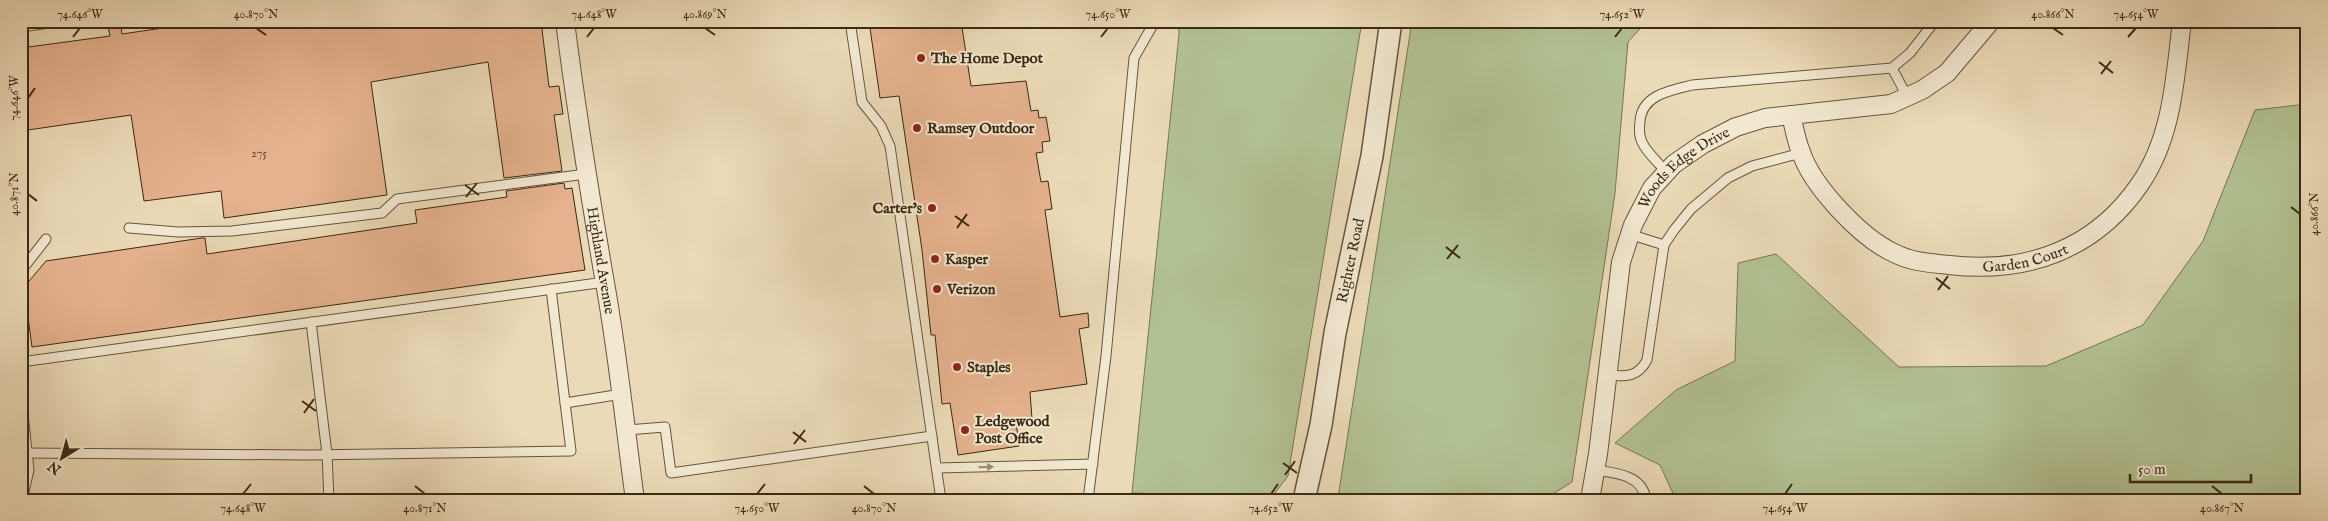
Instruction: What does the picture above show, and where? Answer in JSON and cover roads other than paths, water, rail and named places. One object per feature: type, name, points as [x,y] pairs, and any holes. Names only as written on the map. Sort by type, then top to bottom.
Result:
[{"type":"street","name":"Highland Avenue","points":[[565,21],[586,174],[622,394],[635,500]]},
{"type":"street","name":"Righter Road","points":[[1304,500],[1321,425],[1335,333],[1372,156],[1391,21]]},
{"type":"street","name":"Woods Edge Drive","points":[[1590,500],[1596,470],[1621,262],[1630,234],[1652,188],[1674,164],[1703,144],[1736,127],[1765,118],[1891,104],[1922,90],[1947,73],[1991,21]]},
{"type":"street","name":"Garden Court","points":[[1791,115],[1801,153],[1820,186],[1849,220],[1894,254],[1919,262],[1971,268],[2032,261],[2061,252],[2087,238],[2109,221],[2140,184],[2156,158],[2166,134],[2182,21]]},
{"type":"lane","points":[[21,28],[64,21]]},
{"type":"lane","points":[[850,21],[862,102],[882,126],[890,146],[937,468],[940,500]]},
{"type":"lane","points":[[1088,500],[1106,356],[1134,58],[1155,21]]},
{"type":"lane","points":[[1666,172],[1642,143],[1639,130],[1640,118],[1644,107],[1653,97],[1692,85],[1892,68],[1910,53],[1935,21]]},
{"type":"lane","points":[[1892,68],[1907,96]]},
{"type":"lane","points":[[1608,375],[1635,374],[1642,369],[1647,360],[1664,245],[1691,210],[1728,178],[1752,166],[1801,153]]},
{"type":"lane","points":[[129,228],[178,232],[232,231],[382,213],[397,199],[586,174]]},
{"type":"lane","points":[[1630,234],[1664,245]]},
{"type":"lane","points":[[21,271],[46,239]]},
{"type":"lane","points":[[21,362],[605,282]]},
{"type":"lane","points":[[25,453],[327,454],[570,451],[551,289]]},
{"type":"lane","points":[[311,322],[327,454],[329,500]]},
{"type":"lane","points":[[565,403],[622,394]]},
{"type":"lane","points":[[21,396],[25,453],[29,470],[22,500]]},
{"type":"lane","points":[[627,430],[665,427],[671,473],[932,436]]},
{"type":"lane","points":[[937,468],[1092,464]]},
{"type":"lane","points":[[1596,470],[1623,474],[1637,482],[1645,493],[1646,500]]},
{"type":"place","name":"The Home Depot","points":[[921,58]]},
{"type":"place","name":"Ramsey Outdoor","points":[[917,128]]},
{"type":"place","name":"Carter's","points":[[932,208]]},
{"type":"place","name":"Kasper","points":[[935,259]]},
{"type":"place","name":"Verizon","points":[[937,289]]},
{"type":"place","name":"Staples","points":[[957,367]]},
{"type":"place","name":"Ledgewood Post Office","points":[[965,430]]}]
